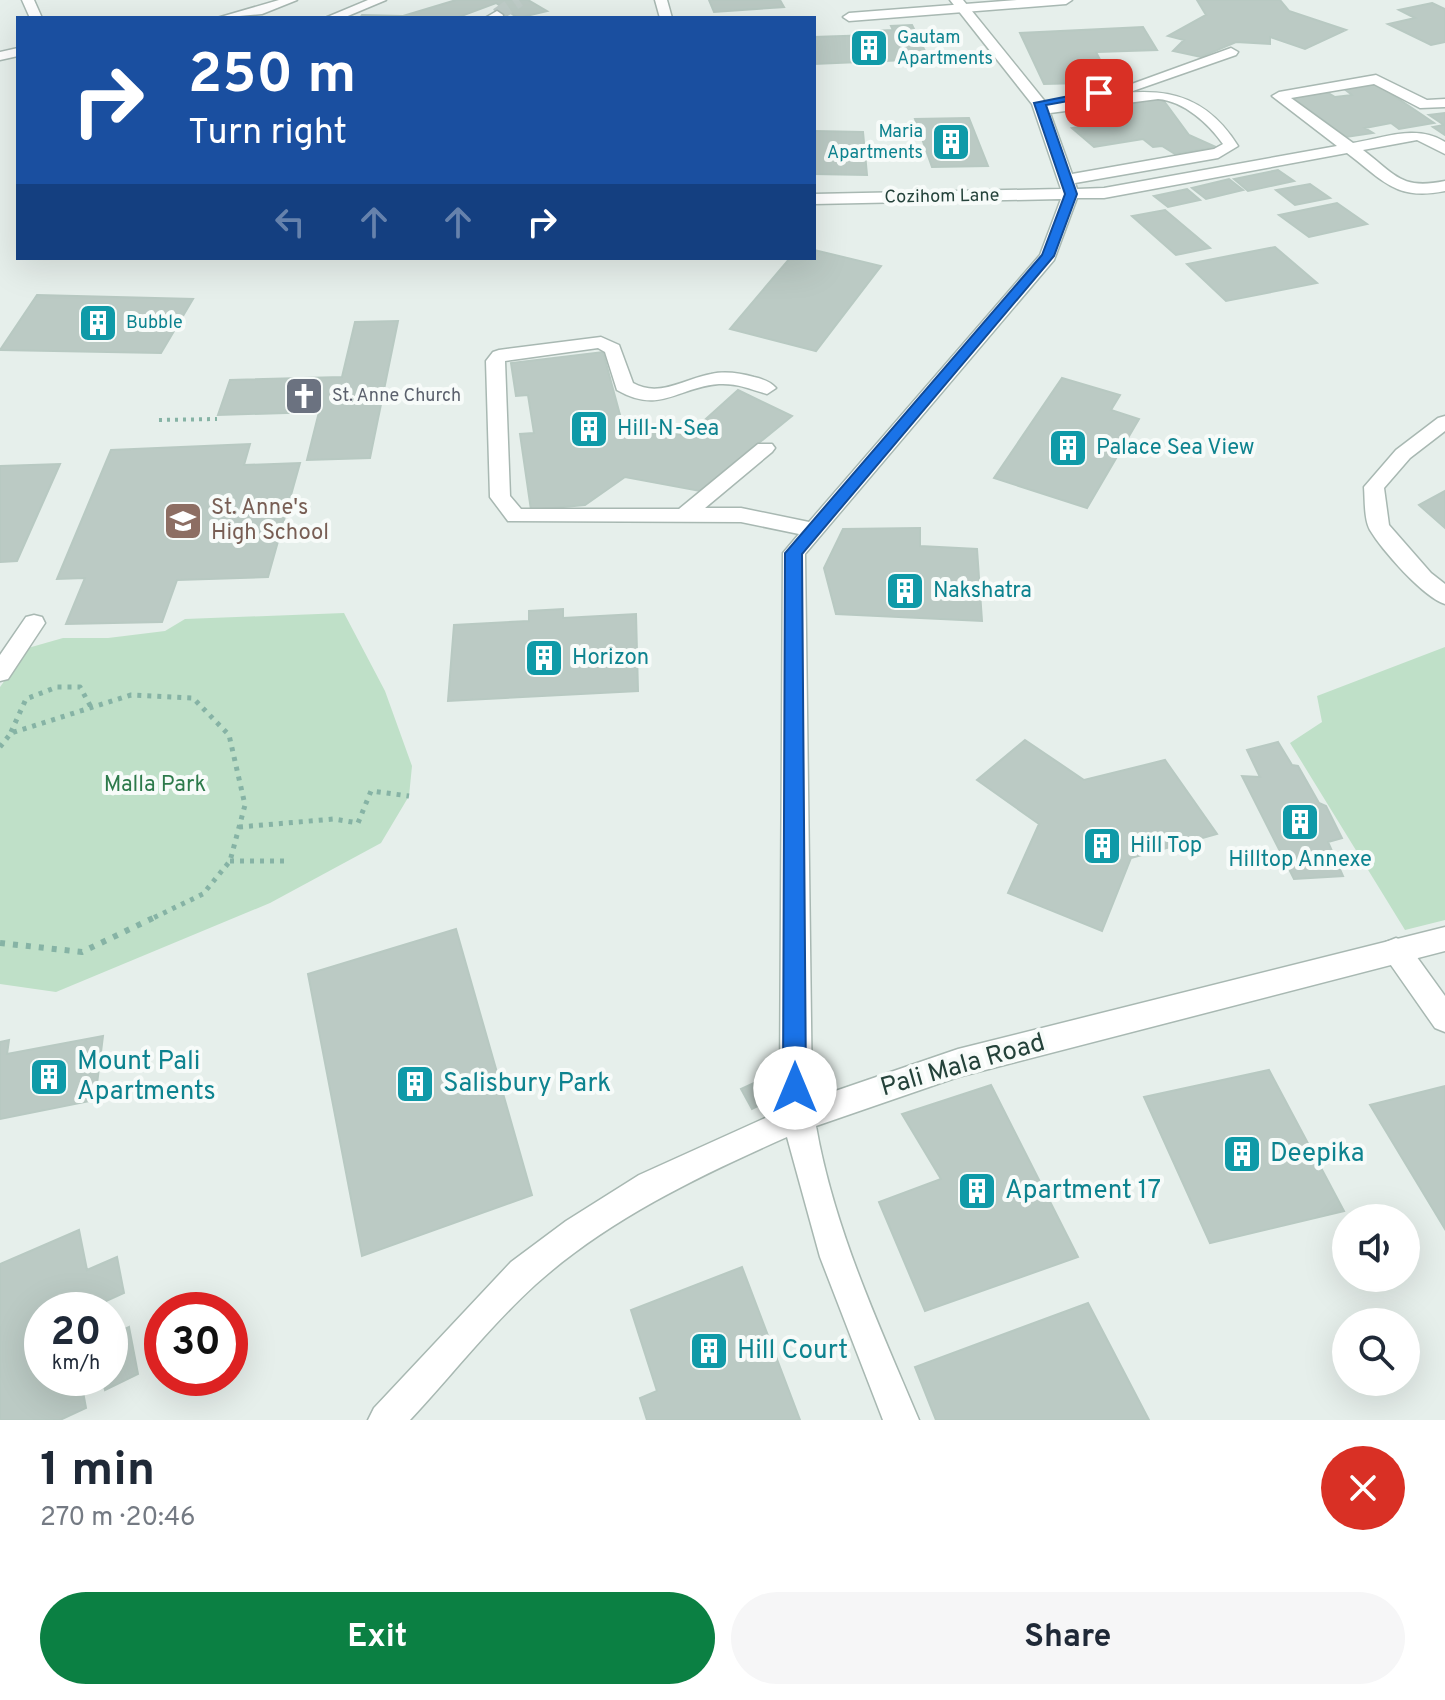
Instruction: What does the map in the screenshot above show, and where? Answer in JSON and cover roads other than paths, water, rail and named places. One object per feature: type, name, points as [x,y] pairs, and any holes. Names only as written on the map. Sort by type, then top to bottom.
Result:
[{"type":"street","points":[[233,16],[291,0]]},
{"type":"street","points":[[336,16],[380,0]]},
{"type":"street","points":[[849,17],[960,5],[1066,0]]},
{"type":"street","points":[[901,1420],[832,1249],[798,1118],[795,1088],[794,553],[1048,256],[1068,187],[1041,106],[960,5]]},
{"type":"street","points":[[1041,106],[1123,89],[1231,52]]},
{"type":"street","points":[[1445,103],[1425,105],[1376,79],[1279,96],[1404,188],[1420,191],[1445,186]]},
{"type":"street","points":[[1041,106],[1172,96],[1186,102],[1231,146],[1218,153],[1068,187]]},
{"type":"street","points":[[1068,187],[1118,191],[1420,136],[1445,149]]},
{"type":"street","name":"Cozihom Lane","points":[[816,199],[1068,187]]},
{"type":"street","points":[[767,388],[747,380],[723,378],[710,379],[658,397],[637,394],[624,386],[613,349],[601,342],[505,354],[495,361],[500,497],[515,516],[741,515],[813,530]]},
{"type":"street","points":[[1445,422],[1403,454],[1374,487],[1379,527],[1423,578],[1445,596]]},
{"type":"street","points":[[684,515],[765,448]]},
{"type":"street","points":[[0,673],[34,623]]},
{"type":"street","name":"Pali Mala Road","points":[[386,1420],[523,1274],[577,1232],[650,1186],[798,1118],[958,1063],[1445,939]]},
{"type":"street","points":[[1396,950],[1445,1019]]},
{"type":"tunnel","points":[[497,15],[519,0]]},
{"type":"place","name":"Gautam Apartments","points":[[869,48]]},
{"type":"place","name":"Maria Apartments","points":[[951,142]]},
{"type":"place","name":"Bubble","points":[[98,323]]},
{"type":"place","name":"St. Anne Church","points":[[304,396]]},
{"type":"place","name":"Hill-N-Sea","points":[[589,429]]},
{"type":"place","name":"Palace Sea View","points":[[1068,448]]},
{"type":"place","name":"St. Anne's High School","points":[[183,521]]},
{"type":"place","name":"Nakshatra","points":[[905,591]]},
{"type":"place","name":"Horizon","points":[[544,658]]},
{"type":"place","name":"Hilltop Annexe","points":[[1300,822]]},
{"type":"place","name":"Hill Top","points":[[1102,846]]},
{"type":"place","name":"Mount Pali Apartments","points":[[49,1077]]},
{"type":"place","name":"Salisbury Park","points":[[415,1084]]},
{"type":"place","name":"Deepika","points":[[1242,1154]]},
{"type":"place","name":"Apartment 17","points":[[977,1191]]},
{"type":"place","name":"Hill Court","points":[[709,1351]]},
{"type":"park label","name":"Malla Park","points":[[155,785]]}]
